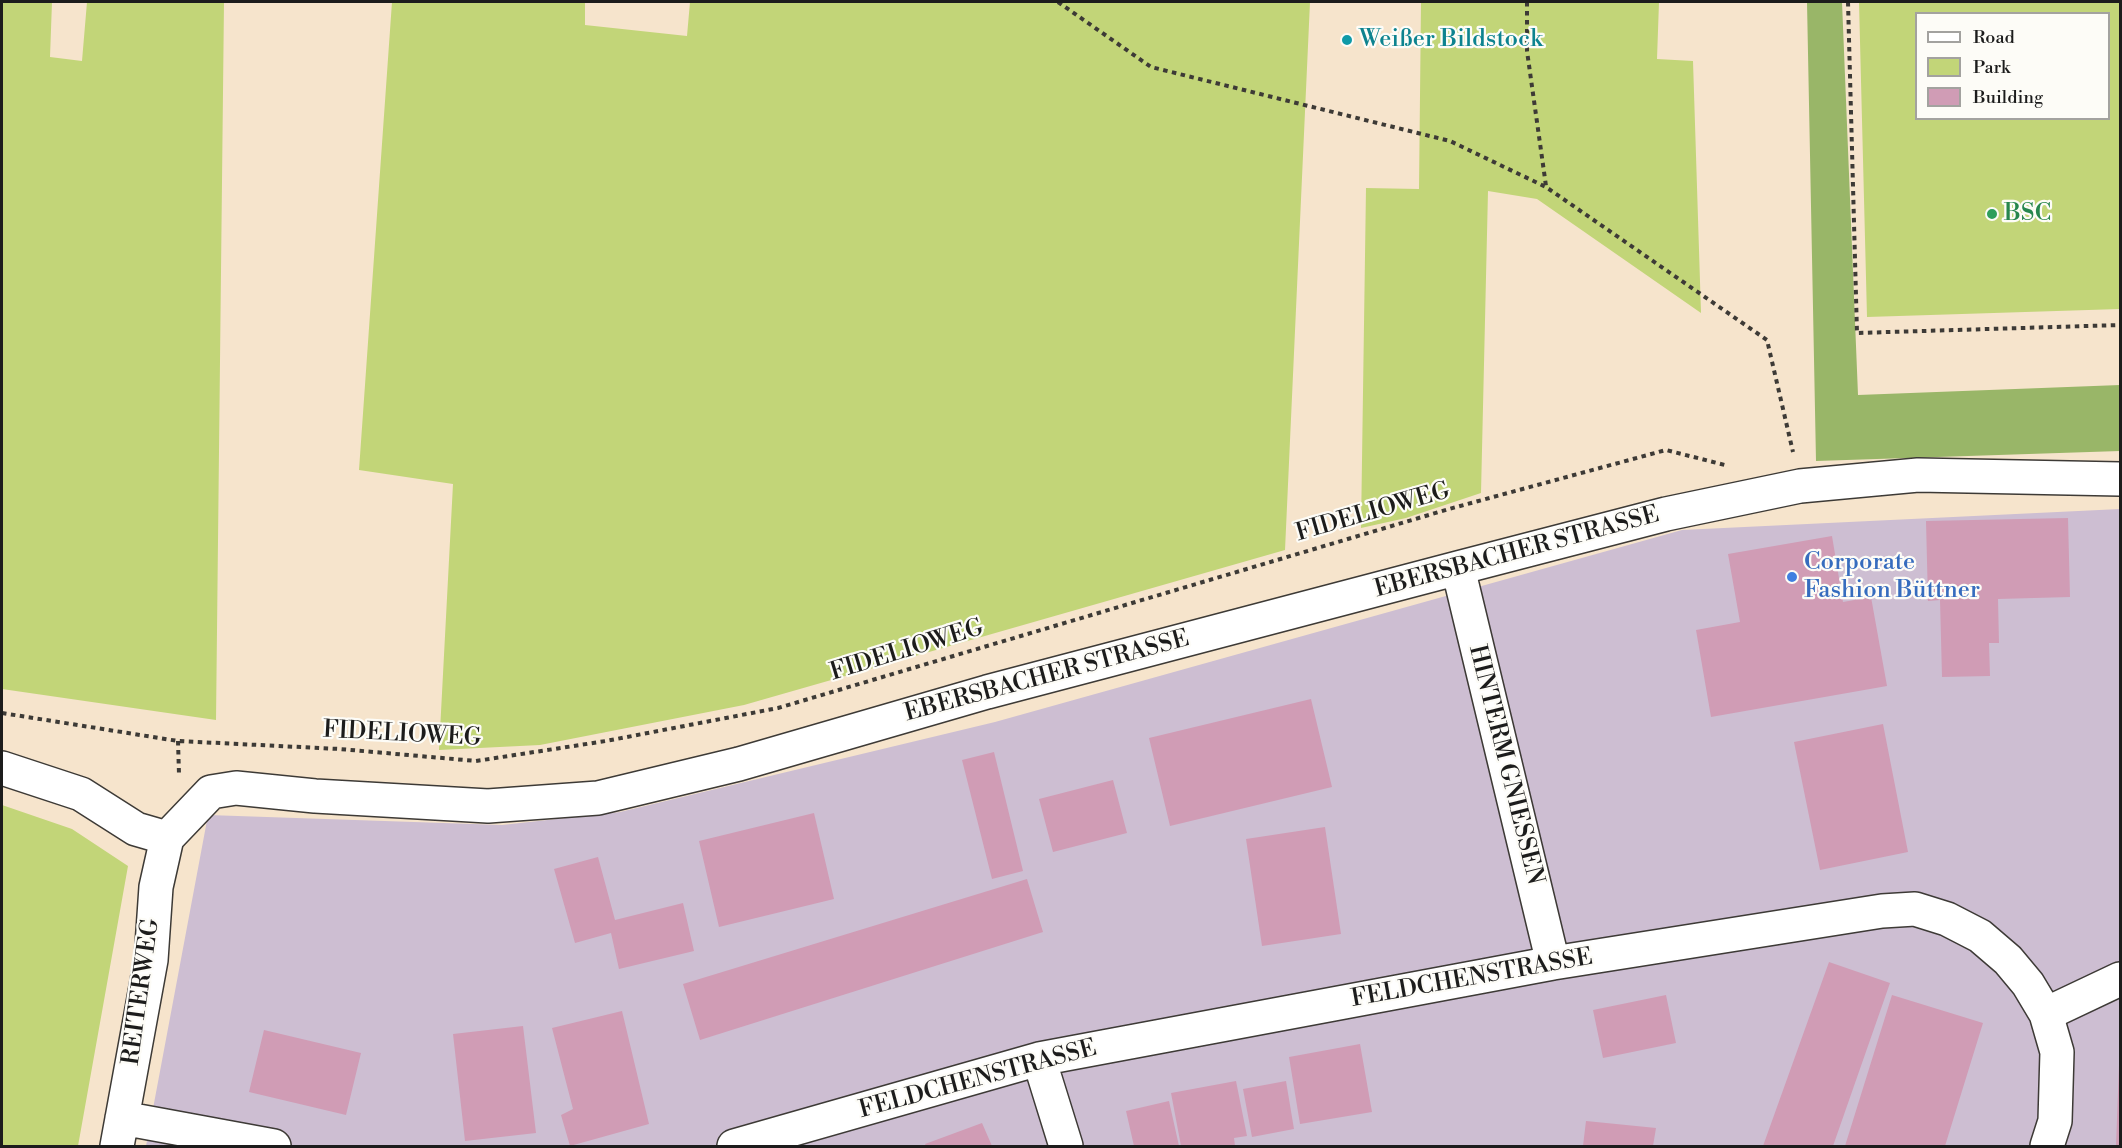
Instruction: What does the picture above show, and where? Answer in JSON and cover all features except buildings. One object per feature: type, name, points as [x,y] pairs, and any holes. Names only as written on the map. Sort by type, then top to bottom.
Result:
[{"type":"street","name":"EBERSBACHER STRASSE","points":[[167,838],[211,792],[236,788],[315,796],[488,806],[598,798],[739,764],[987,692],[1666,514],[1800,486],[1918,475],[2121,479]]},
{"type":"street","name":"HINTERM GNIESSEN","points":[[1458,568],[1553,963]]},
{"type":"street","points":[[2,768],[81,794],[136,829],[167,838]]},
{"type":"street","name":"REITERWEG","points":[[119,1132],[151,960],[156,887],[167,838]]},
{"type":"street","name":"FELDCHENSTRASSE","points":[[734,1146],[1039,1059],[1553,963],[1882,911],[1915,909],[1947,919],[1980,936],[2008,960],[2028,984],[2046,1014],[2057,1052],[2055,1121],[2047,1146]]},
{"type":"street","points":[[2046,1014],[2121,979]]},
{"type":"street","points":[[1039,1059],[1066,1146]]},
{"type":"street","points":[[119,1132],[274,1146]]},
{"type":"path","points":[[1058,2],[1151,67],[1450,141],[1546,187],[1767,340],[1788,432]]},
{"type":"path","points":[[1527,2],[1527,51],[1546,187]]},
{"type":"path","points":[[1848,2],[1857,333],[2121,325]]},
{"type":"path","name":"FIDELIOWEG","points":[[2,713],[178,741],[340,749],[476,761],[606,741],[778,708],[1449,509],[1666,450],[1733,468]]},
{"type":"shaded area","points":[[2120,509],[2120,1146],[146,1146],[208,815],[502,825],[620,812],[995,722],[1682,530]]},
{"type":"green space","points":[[2,2],[52,2],[50,57],[82,61],[87,2],[224,2],[216,720],[2,689]]},
{"type":"green space","points":[[392,2],[585,2],[585,25],[687,36],[690,2],[1310,2],[1285,550],[744,705],[540,745],[439,750],[453,484],[359,470]]},
{"type":"green space","points":[[1421,2],[1659,2],[1657,59],[1693,61],[1701,313],[1537,199],[1488,191],[1481,493],[1406,518],[1361,528],[1366,188],[1419,189]]},
{"type":"green space","points":[[1807,2],[1842,2],[1858,395],[2120,385],[2120,451],[1816,461]]},
{"type":"green space","name":"BSC","points":[[1859,2],[2120,2],[2120,309],[1867,317]]},
{"type":"green space","points":[[2,805],[72,829],[128,866],[78,1146],[2,1146]]},
{"type":"place","name":"Weißer Bildstock","points":[[1347,40]]},
{"type":"place","name":"BSC","points":[[1992,214]]},
{"type":"place","name":"Corporate Fashion Büttner","points":[[1792,577]]}]
